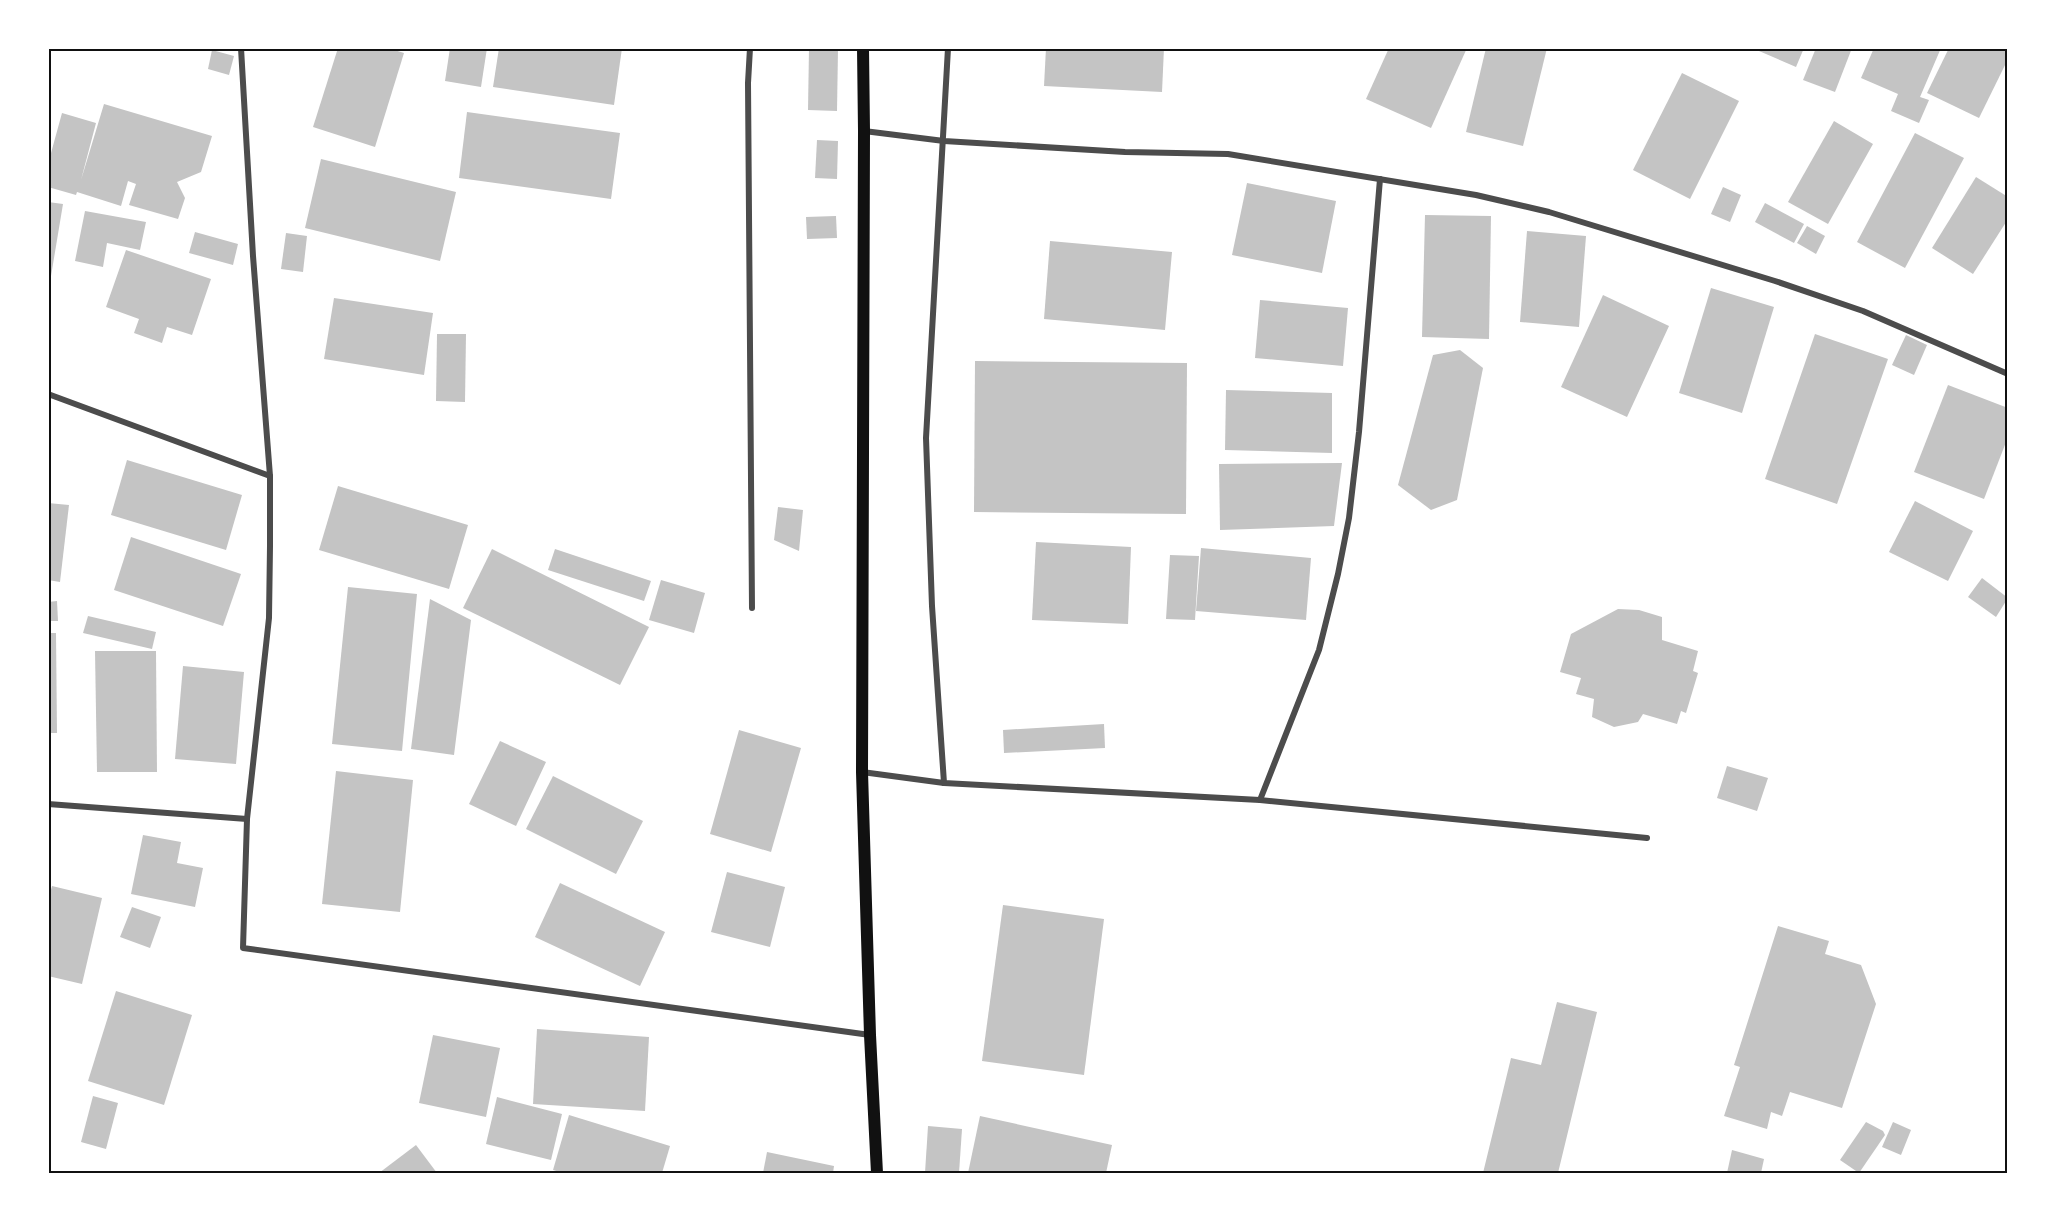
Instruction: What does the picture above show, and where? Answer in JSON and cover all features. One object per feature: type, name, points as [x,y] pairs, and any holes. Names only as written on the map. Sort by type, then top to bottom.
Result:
[{"type":"main road","points":[[862,48],[864,130],[862,772],[870,1035],[877,1173]]},
{"type":"street","points":[[241,48],[270,476],[268,618],[247,819],[243,948],[870,1035]]},
{"type":"street","points":[[750,48],[748,95],[752,608]]},
{"type":"street","points":[[944,783],[932,606],[926,438],[948,48]]},
{"type":"street","points":[[864,130],[944,141],[1125,152],[1228,154],[1476,195],[1549,212],[1765,278],[1863,311],[2008,374]]},
{"type":"street","points":[[1260,800],[1319,650],[1349,518],[1360,420],[1380,179]]},
{"type":"street","points":[[48,394],[270,476]]},
{"type":"street","points":[[862,772],[944,783],[1260,800],[1647,838]]},
{"type":"street","points":[[48,804],[247,819]]},
{"type":"building","points":[[338,48],[388,48],[404,53],[375,147],[313,127]]},
{"type":"building","points":[[450,48],[487,48],[481,87],[445,81]]},
{"type":"building","points":[[499,48],[622,48],[614,105],[493,87]]},
{"type":"building","points":[[809,48],[838,49],[837,111],[808,110]]},
{"type":"building","points":[[1046,48],[1164,48],[1162,92],[1044,86]]},
{"type":"building","points":[[1389,48],[1467,48],[1431,128],[1366,99]]},
{"type":"building","points":[[1486,48],[1547,48],[1523,146],[1466,132]]},
{"type":"building","points":[[1752,48],[1804,48],[1796,67]]},
{"type":"building","points":[[1816,48],[1852,48],[1835,92],[1803,80]]},
{"type":"building","points":[[1874,48],[1941,48],[1920,97],[1929,100],[1919,123],[1891,111],[1898,94],[1861,78]]},
{"type":"building","points":[[1949,48],[2008,48],[2008,59],[1979,118],[1927,93]]},
{"type":"building","points":[[212,50],[234,56],[229,75],[208,69]]},
{"type":"building","points":[[1682,73],[1739,101],[1690,199],[1633,170]]},
{"type":"building","points":[[104,104],[212,136],[201,172],[177,182],[185,198],[178,219],[129,205],[136,184],[128,181],[121,206],[77,192],[76,195],[48,187],[48,164],[62,113],[96,123],[81,180]]},
{"type":"building","points":[[467,112],[620,133],[611,199],[459,178]]},
{"type":"building","points":[[1834,121],[1873,144],[1828,224],[1788,202]]},
{"type":"building","points":[[1915,133],[1964,158],[1905,268],[1857,242]]},
{"type":"building","points":[[817,140],[838,141],[837,179],[815,178]]},
{"type":"building","points":[[321,159],[456,192],[440,261],[305,228]]},
{"type":"building","points":[[1976,177],[2008,197],[2008,219],[1973,274],[1932,248]]},
{"type":"building","points":[[1247,183],[1336,201],[1322,273],[1232,255]]},
{"type":"building","points":[[1723,187],[1741,195],[1730,222],[1711,214]]},
{"type":"building","points":[[48,202],[63,204],[49,288],[48,288]]},
{"type":"building","points":[[1765,203],[1804,224],[1794,243],[1755,222]]},
{"type":"building","points":[[85,211],[146,222],[140,250],[107,243],[103,267],[75,261]]},
{"type":"building","points":[[1425,215],[1491,216],[1489,339],[1422,337]]},
{"type":"building","points":[[836,216],[837,238],[807,239],[806,217]]},
{"type":"building","points":[[1807,226],[1825,236],[1816,254],[1797,243]]},
{"type":"building","points":[[1527,231],[1586,236],[1579,327],[1520,322]]},
{"type":"building","points":[[195,232],[238,244],[233,265],[189,253]]},
{"type":"building","points":[[286,233],[307,236],[303,272],[281,269]]},
{"type":"building","points":[[1050,241],[1172,252],[1165,330],[1044,319]]},
{"type":"building","points":[[126,250],[211,279],[192,335],[167,327],[162,343],[134,333],[139,319],[106,307]]},
{"type":"building","points":[[1711,288],[1774,307],[1742,413],[1679,393]]},
{"type":"building","points":[[1603,295],[1669,326],[1627,417],[1561,387]]},
{"type":"building","points":[[334,298],[433,313],[424,375],[324,359]]},
{"type":"building","points":[[1260,300],[1348,308],[1343,366],[1255,358]]},
{"type":"building","points":[[437,334],[466,334],[465,402],[436,401]]},
{"type":"building","points":[[1815,334],[1888,359],[1837,504],[1765,479]]},
{"type":"building","points":[[1906,335],[1927,345],[1914,375],[1892,365]]},
{"type":"building","points":[[1460,350],[1483,368],[1457,500],[1431,510],[1398,485],[1433,355]]},
{"type":"building","points":[[975,361],[1187,363],[1186,514],[974,512]]},
{"type":"building","points":[[1948,385],[2008,408],[2008,437],[1984,499],[1914,472]]},
{"type":"building","points":[[1226,390],[1332,393],[1332,453],[1225,450]]},
{"type":"building","points":[[127,460],[242,495],[226,550],[111,515]]},
{"type":"building","points":[[1342,463],[1334,526],[1220,530],[1219,464]]},
{"type":"building","points":[[338,486],[468,525],[449,589],[319,550]]},
{"type":"building","points":[[1915,501],[1973,531],[1948,581],[1889,552]]},
{"type":"building","points":[[48,503],[69,505],[60,582],[48,580]]},
{"type":"building","points":[[778,507],[803,510],[799,551],[774,540]]},
{"type":"building","points":[[131,537],[241,574],[223,626],[114,590]]},
{"type":"building","points":[[1036,542],[1131,547],[1128,624],[1032,620]]},
{"type":"building","points":[[1201,548],[1311,558],[1306,620],[1196,611]]},
{"type":"building","points":[[492,549],[649,627],[620,685],[463,608]]},
{"type":"building","points":[[555,549],[651,581],[644,601],[548,570]]},
{"type":"building","points":[[1170,555],[1199,556],[1195,620],[1166,619]]},
{"type":"building","points":[[1982,578],[2008,598],[1996,617],[1968,597]]},
{"type":"building","points":[[661,580],[705,593],[694,633],[649,620]]},
{"type":"building","points":[[348,587],[417,594],[402,751],[332,744]]},
{"type":"building","points":[[430,599],[471,620],[454,755],[411,749]]},
{"type":"building","points":[[57,601],[58,621],[48,621],[48,602]]},
{"type":"building","points":[[1618,609],[1639,610],[1662,617],[1662,640],[1698,651],[1693,671],[1698,673],[1686,713],[1681,711],[1677,724],[1643,714],[1638,722],[1614,727],[1592,717],[1594,699],[1576,694],[1581,678],[1560,672],[1571,634]]},
{"type":"building","points":[[88,616],[156,632],[152,649],[83,633]]},
{"type":"building","points":[[48,633],[56,633],[57,733],[48,733]]},
{"type":"building","points":[[95,651],[156,651],[157,772],[97,772]]},
{"type":"building","points":[[183,666],[244,672],[236,764],[175,759]]},
{"type":"building","points":[[1104,724],[1105,748],[1004,753],[1003,730]]},
{"type":"building","points":[[739,730],[801,748],[771,852],[710,834]]},
{"type":"building","points":[[500,741],[546,762],[516,826],[469,804]]},
{"type":"building","points":[[1727,766],[1768,778],[1757,811],[1717,798]]},
{"type":"building","points":[[336,771],[413,780],[400,912],[322,904]]},
{"type":"building","points":[[553,776],[643,821],[616,874],[526,829]]},
{"type":"building","points":[[143,835],[181,842],[177,863],[203,868],[195,907],[131,894]]},
{"type":"building","points":[[727,872],[785,887],[770,947],[711,932]]},
{"type":"building","points":[[560,883],[665,932],[640,986],[535,937]]},
{"type":"building","points":[[52,886],[102,898],[82,984],[48,976],[48,901]]},
{"type":"building","points":[[1003,905],[1104,919],[1084,1075],[982,1061]]},
{"type":"building","points":[[132,907],[161,917],[150,948],[120,937]]},
{"type":"building","points":[[1778,926],[1829,941],[1825,954],[1861,965],[1876,1004],[1842,1108],[1790,1092],[1782,1116],[1771,1112],[1767,1129],[1724,1116],[1740,1067],[1734,1065]]},
{"type":"building","points":[[116,991],[192,1015],[164,1105],[88,1081]]},
{"type":"building","points":[[1557,1002],[1597,1012],[1558,1173],[1483,1173],[1511,1058],[1541,1065]]},
{"type":"building","points":[[537,1029],[649,1037],[645,1111],[533,1104]]},
{"type":"building","points":[[433,1035],[500,1048],[486,1117],[419,1103]]},
{"type":"building","points":[[93,1096],[118,1103],[106,1149],[81,1142]]},
{"type":"building","points":[[497,1097],[562,1114],[551,1160],[486,1144]]},
{"type":"building","points":[[569,1115],[670,1146],[662,1173],[563,1173],[553,1170]]},
{"type":"building","points":[[980,1116],[1112,1145],[1106,1173],[968,1173]]},
{"type":"building","points":[[1866,1122],[1883,1131],[1885,1135],[1859,1173],[1840,1160]]},
{"type":"building","points":[[1893,1122],[1911,1130],[1901,1155],[1882,1147]]},
{"type":"building","points":[[928,1126],[962,1129],[959,1173],[925,1173]]},
{"type":"building","points":[[416,1145],[437,1173],[379,1173]]},
{"type":"building","points":[[1732,1150],[1764,1159],[1761,1173],[1727,1173]]},
{"type":"building","points":[[767,1152],[834,1166],[833,1173],[763,1173]]}]
